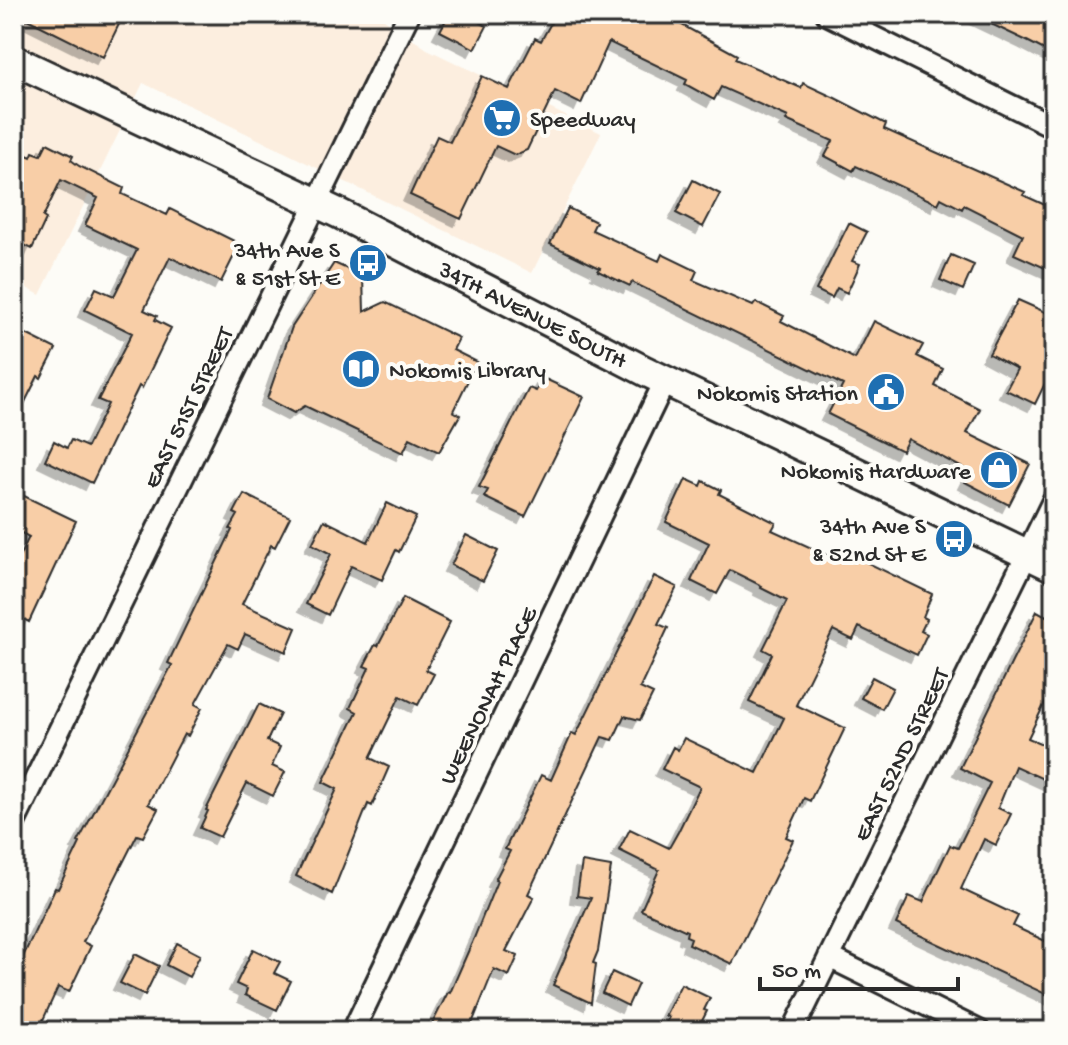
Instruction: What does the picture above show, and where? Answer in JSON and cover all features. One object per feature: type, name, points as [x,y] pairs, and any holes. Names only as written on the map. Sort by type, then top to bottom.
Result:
[{"type":"street","name":"EAST 51ST STREET","points":[[14,823],[409,14]]},
{"type":"street","points":[[827,14],[1054,127]]},
{"type":"street","name":"34TH AVENUE SOUTH","points":[[14,60],[316,203],[665,381],[1054,567]]},
{"type":"street","name":"WEENONAH PLACE","points":[[353,1031],[665,381]]},
{"type":"street","name":"EAST 52ND STREET","points":[[793,1031],[1054,499]]},
{"type":"street","points":[[829,957],[979,1031]]},
{"type":"shaded area","points":[[14,14],[377,14],[427,49],[601,133],[532,273],[143,83],[40,295],[14,281]]},
{"type":"building","points":[[17,14],[124,14],[103,57]]},
{"type":"building","points":[[449,14],[465,14],[487,26],[475,49],[440,31]]},
{"type":"building","points":[[556,14],[662,14],[737,55],[735,59],[801,88],[803,83],[886,124],[884,129],[1025,192],[1023,195],[1054,209],[1054,272],[1014,254],[1023,235],[964,205],[962,209],[941,198],[938,204],[856,166],[853,171],[825,156],[833,141],[786,120],[788,117],[721,87],[714,100],[685,84],[687,80],[609,42],[581,104],[555,91],[527,150],[515,155],[496,146],[461,219],[410,195],[437,136],[450,142],[482,76],[509,89],[535,38],[541,41]]},
{"type":"building","points":[[970,14],[1054,14],[1054,55],[1025,40]]},
{"type":"building","points":[[47,143],[73,156],[71,160],[79,166],[124,188],[122,194],[167,215],[170,209],[240,244],[221,282],[170,257],[144,310],[171,328],[92,483],[45,460],[54,441],[67,448],[71,440],[87,447],[108,404],[98,400],[132,333],[85,310],[96,288],[114,296],[137,250],[85,225],[98,198],[61,180],[32,249],[14,240],[14,149],[31,157],[33,152],[41,155]]},
{"type":"building","points":[[693,180],[720,194],[703,227],[676,213]]},
{"type":"building","points":[[568,208],[596,222],[592,230],[659,261],[662,254],[697,271],[693,280],[753,306],[756,302],[784,316],[781,321],[855,359],[874,321],[923,345],[917,356],[943,369],[935,386],[980,409],[967,433],[1030,464],[1009,505],[965,482],[970,472],[908,439],[902,451],[828,414],[843,385],[632,282],[630,286],[598,271],[600,268],[550,244]]},
{"type":"building","points":[[849,223],[867,232],[852,261],[860,264],[847,293],[837,288],[832,298],[816,290]]},
{"type":"building","points":[[951,255],[974,265],[963,290],[940,280]]},
{"type":"building","name":"Nokomis Library","points":[[334,263],[363,276],[364,312],[385,302],[459,338],[453,350],[477,362],[453,411],[460,415],[439,452],[410,438],[403,453],[305,406],[294,413],[267,399],[292,327]]},
{"type":"building","points":[[1018,300],[1054,316],[1054,365],[1035,404],[1006,390],[1017,369],[989,354]]},
{"type":"building","points":[[14,328],[56,349],[41,378],[38,376],[14,424]]},
{"type":"building","points":[[543,378],[584,397],[525,517],[484,497],[488,490],[479,487],[529,388],[536,391]]},
{"type":"building","points":[[686,479],[701,486],[703,481],[721,490],[719,494],[776,523],[772,530],[842,562],[844,557],[854,562],[856,557],[932,594],[921,631],[927,634],[917,655],[859,627],[853,640],[833,630],[796,705],[845,728],[810,801],[804,798],[786,837],[793,840],[732,964],[689,944],[691,938],[686,936],[687,931],[641,910],[659,870],[619,850],[630,829],[669,848],[700,787],[662,769],[673,747],[678,750],[684,738],[757,773],[784,718],[749,702],[772,654],[763,649],[787,601],[730,570],[717,594],[691,581],[709,543],[666,522]]},
{"type":"building","points":[[244,494],[290,517],[275,547],[271,545],[242,604],[296,628],[286,652],[245,634],[238,649],[228,644],[195,704],[202,708],[188,736],[184,734],[148,804],[158,809],[143,837],[137,835],[83,942],[91,946],[69,992],[58,987],[38,1031],[14,1031],[14,976],[78,842],[172,665],[168,663],[232,530],[238,515],[234,513]]},
{"type":"building","points":[[22,495],[76,521],[29,622],[14,614],[14,568],[29,537],[14,529],[14,511]]},
{"type":"building","points":[[387,503],[416,517],[382,580],[351,566],[328,615],[306,604],[331,554],[312,544],[324,520],[368,542]]},
{"type":"building","points":[[466,535],[498,551],[483,581],[451,565]]},
{"type":"building","points":[[654,576],[677,587],[658,624],[668,628],[640,688],[653,694],[640,720],[624,716],[613,740],[602,737],[528,894],[534,897],[506,951],[518,956],[509,976],[494,969],[469,1031],[446,1031],[432,1024],[450,993],[474,938],[495,880],[510,851],[505,849],[541,775],[551,780],[572,733],[576,735]]},
{"type":"building","points":[[403,598],[450,622],[426,670],[434,674],[418,705],[400,696],[370,758],[389,767],[372,806],[368,804],[332,894],[296,876],[337,789],[323,782],[357,712],[350,708],[369,668],[364,666]]},
{"type":"building","points":[[1037,611],[1054,620],[1054,684],[1028,738],[1054,749],[1054,784],[1015,766],[998,808],[1011,814],[996,845],[984,839],[961,889],[1018,916],[1013,926],[1054,945],[1054,998],[896,924],[909,896],[923,902],[950,845],[958,848],[990,783],[960,768]]},
{"type":"building","points":[[872,677],[893,688],[882,709],[861,698]]},
{"type":"building","points":[[259,704],[280,714],[267,741],[280,747],[272,766],[285,772],[273,796],[247,783],[220,837],[200,828]]},
{"type":"building","points":[[582,862],[611,867],[598,951],[593,963],[596,964],[591,1003],[553,985],[591,898],[577,896]]},
{"type":"building","points":[[177,943],[200,955],[189,977],[166,965]]},
{"type":"building","points":[[253,949],[280,962],[274,973],[291,981],[277,1010],[245,995],[247,989],[236,984]]},
{"type":"building","points":[[135,954],[159,966],[145,995],[120,983]]},
{"type":"building","points":[[612,972],[638,984],[628,1006],[602,993]]},
{"type":"building","points":[[681,984],[710,998],[704,1010],[707,1011],[697,1031],[662,1031],[669,1017],[665,1016]]},
{"type":"place","name":"Speedway","points":[[502,118]]},
{"type":"place","name":"34th Ave S & 51st St E","points":[[368,263]]},
{"type":"place","name":"Nokomis Library","points":[[361,369]]},
{"type":"place","name":"Nokomis Station","points":[[886,392]]},
{"type":"place","name":"Nokomis Hardware","points":[[999,470]]},
{"type":"place","name":"34th Ave S & 52nd St E","points":[[954,539]]}]
